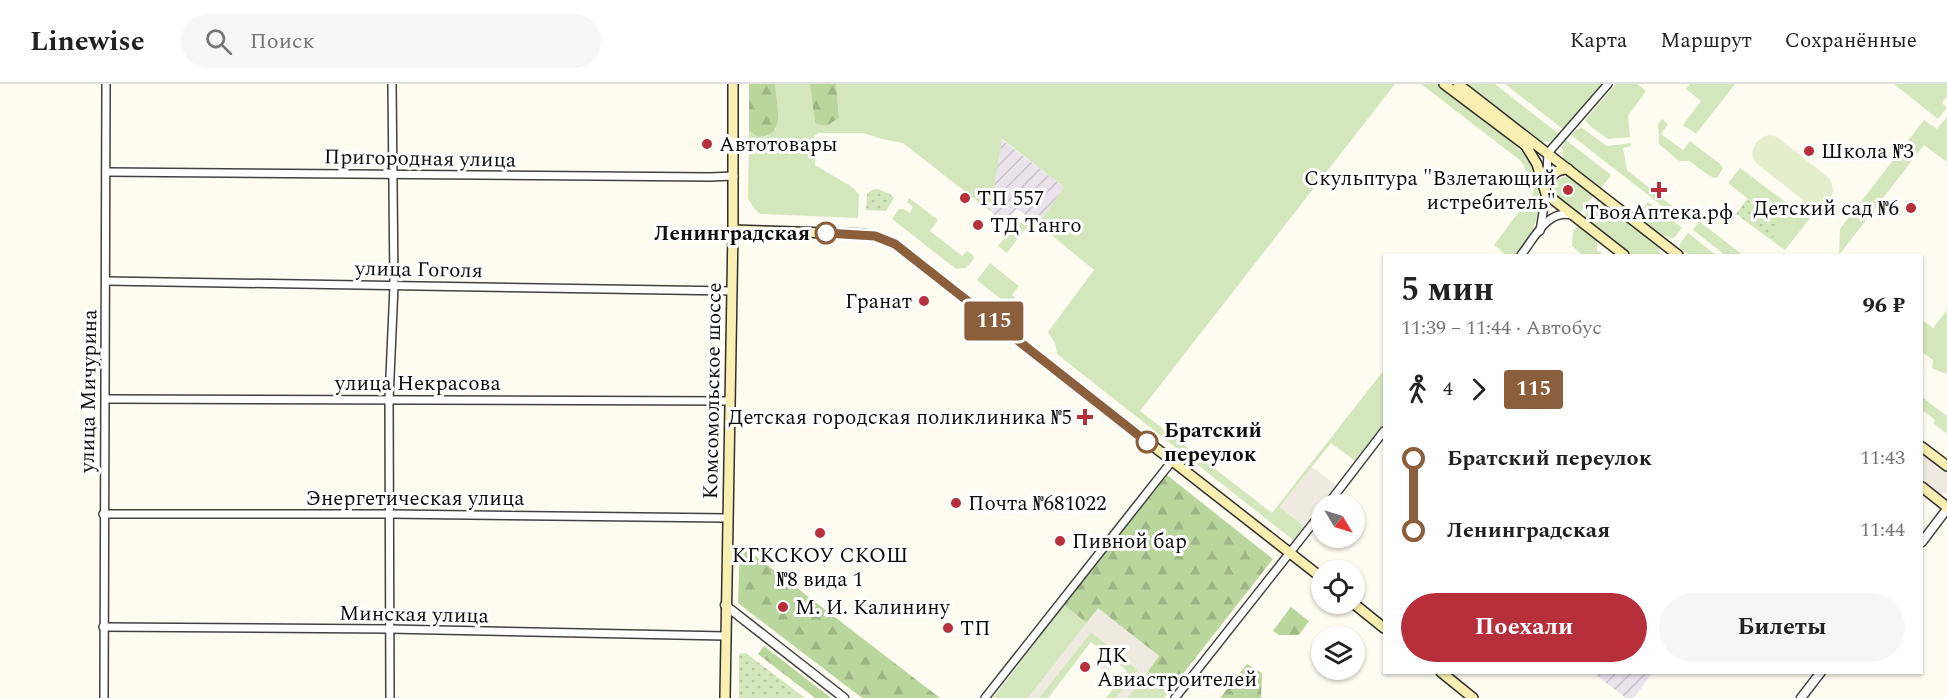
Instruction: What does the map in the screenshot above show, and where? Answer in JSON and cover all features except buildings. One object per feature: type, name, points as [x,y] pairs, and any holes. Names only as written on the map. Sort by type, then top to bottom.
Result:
[{"type":"main road","name":"Комсомольское шоссе","points":[[725,698],[734,230],[733,84]]},
{"type":"main road","points":[[1444,84],[1526,146],[1537,153],[1548,153]]},
{"type":"main road","points":[[1458,84],[1672,253]]},
{"type":"main road","points":[[1526,146],[1537,164],[1546,189],[1573,215],[1623,254]]},
{"type":"main road","points":[[1546,189],[1553,173],[1561,169],[1568,169]]},
{"type":"main road","points":[[734,230],[862,234],[875,236],[895,244],[1311,570]]},
{"type":"main road","points":[[1923,448],[1947,466]]},
{"type":"main road","points":[[1923,488],[1947,508]]},
{"type":"main road","points":[[1365,613],[1383,627]]},
{"type":"main road","points":[[1443,674],[1473,698]]},
{"type":"street","name":"улица Мичурина","points":[[104,698],[106,84]]},
{"type":"street","points":[[390,698],[389,399],[394,286],[392,84]]},
{"type":"street","points":[[1540,231],[1548,153],[1608,84]]},
{"type":"street","name":"Пригородная улица","points":[[106,172],[734,176]]},
{"type":"street","points":[[1522,254],[1554,215],[1562,213],[1573,215]]},
{"type":"street","name":"улица Гоголя","points":[[106,281],[732,291]]},
{"type":"street","name":"улица Некрасова","points":[[106,399],[730,400]]},
{"type":"street","points":[[1336,494],[1383,432]]},
{"type":"street","points":[[986,698],[1172,461]]},
{"type":"street","points":[[1923,541],[1947,508]]},
{"type":"street","name":"Энергетическая улица","points":[[103,514],[390,514],[727,518]]},
{"type":"street","points":[[1175,698],[1311,526]]},
{"type":"street","points":[[725,605],[844,698]]},
{"type":"street","name":"Минская улица","points":[[103,627],[389,629],[725,636]]},
{"type":"street","points":[[1801,698],[1819,674]]},
{"type":"shaded area","points":[[1001,139],[1064,187],[1038,224],[1017,209],[1005,223],[990,211]]},
{"type":"shaded area","points":[[1923,454],[1947,471],[1947,493],[1938,493],[1923,481]]},
{"type":"shaded area","points":[[1312,467],[1336,485],[1329,494],[1311,494],[1311,517],[1304,526],[1280,507]]},
{"type":"shaded area","points":[[1098,608],[1159,656],[1127,698],[1116,698],[1138,670],[1121,656],[1107,673],[1094,663],[1108,645],[1091,632],[1039,698],[1028,698]]},
{"type":"shaded area","points":[[1598,674],[1652,674],[1634,698],[1626,698],[1597,676]]},
{"type":"green space","points":[[749,84],[775,84],[777,126],[767,136],[757,137],[749,130]]},
{"type":"green space","points":[[775,84],[810,84],[815,122],[839,118],[836,84],[1395,84],[1140,411],[1272,513],[1383,371],[1383,424],[1355,461],[1331,443],[1280,507],[1304,526],[1293,540],[1057,354],[1055,343],[1048,332],[1094,270],[1038,224],[1064,187],[1002,139],[990,211],[903,143],[863,133],[818,133],[814,136],[815,165],[852,187],[859,194],[858,218],[760,214],[748,198],[749,130],[757,137],[766,137],[776,129]]},
{"type":"green space","points":[[810,84],[836,84],[839,118],[826,126],[815,123]]},
{"type":"green space","points":[[1421,84],[1437,84],[1482,117],[1515,144],[1531,165],[1539,191],[1537,218],[1526,244],[1519,254],[1504,254],[1494,245],[1533,193],[1534,185],[1521,161]]},
{"type":"green space","points":[[1465,84],[1495,84],[1559,134],[1552,141],[1542,142]]},
{"type":"green space","points":[[1505,84],[1603,84],[1564,130]]},
{"type":"green space","points":[[1616,84],[1637,84],[1646,91],[1628,116],[1630,137],[1608,139],[1585,120]]},
{"type":"green space","points":[[1690,84],[1735,84],[1696,134],[1683,125],[1701,101],[1686,89]]},
{"type":"green space","points":[[1894,84],[1947,84],[1947,96],[1942,103],[1947,108],[1938,119]]},
{"type":"green space","points":[[1947,117],[1947,162],[1924,145],[1839,254],[1840,229],[1924,120],[1937,129]]},
{"type":"green space","points":[[1662,119],[1668,124],[1661,134],[1683,150],[1690,141],[1720,164],[1723,168],[1718,177],[1710,176],[1689,161],[1679,161],[1659,144],[1658,124]]},
{"type":"green space","points":[[1582,128],[1607,146],[1631,143],[1631,146],[1623,148],[1627,170],[1687,218],[1684,223],[1571,135],[1577,129]]},
{"type":"green space","points":[[1771,135],[1777,137],[1829,178],[1833,190],[1825,204],[1815,206],[1808,204],[1756,163],[1752,153],[1756,142]]},
{"type":"green space","points":[[1566,140],[1611,175],[1601,188],[1563,158],[1562,147]]},
{"type":"green space","points":[[1740,168],[1796,210],[1810,213],[1810,218],[1785,250],[1771,240],[1781,225],[1728,183]]},
{"type":"green space","points":[[1566,176],[1573,178],[1594,195],[1578,214],[1554,192],[1556,181]]},
{"type":"green space","points":[[878,189],[894,198],[886,211],[866,210],[867,194]]},
{"type":"green space","points":[[909,198],[938,220],[930,231],[962,256],[967,251],[973,255],[974,259],[966,268],[956,269],[892,219],[899,209],[910,213],[913,207],[907,202]]},
{"type":"green space","points":[[1599,198],[1659,245],[1660,254],[1631,254],[1583,218]]},
{"type":"green space","points":[[1747,199],[1782,225],[1771,240],[1736,214]]},
{"type":"green space","points":[[1648,202],[1682,228],[1674,238],[1664,236],[1645,221],[1640,212]]},
{"type":"green space","points":[[1699,221],[1742,254],[1724,254],[1693,230]]},
{"type":"green space","points":[[1018,222],[1028,225],[1007,253],[998,246]]},
{"type":"green space","points":[[1579,224],[1597,239],[1597,250],[1603,254],[1582,254],[1572,246],[1573,231]]},
{"type":"green space","points":[[1688,233],[1715,254],[1689,254],[1679,245]]},
{"type":"green space","points":[[990,263],[1019,286],[1012,295],[1018,300],[1012,308],[977,280]]},
{"type":"green space","points":[[1947,310],[1947,373],[1932,368],[1933,360],[1923,353],[1923,321],[1933,328]]},
{"type":"green space","points":[[1923,398],[1947,416],[1947,434],[1933,423],[1935,420],[1923,411]]},
{"type":"green space","points":[[1167,475],[1273,559],[1171,689],[1148,671],[1159,656],[1098,609],[1087,623],[1064,605]]},
{"type":"green space","points":[[740,544],[940,698],[862,698],[738,603]]},
{"type":"green space","points":[[1064,605],[1087,623],[1028,698],[993,698]]},
{"type":"green space","points":[[1291,607],[1309,621],[1299,635],[1279,635],[1273,631]]},
{"type":"green space","points":[[1091,632],[1108,645],[1103,651],[1091,642],[1048,698],[1039,698]]},
{"type":"green space","points":[[764,646],[831,698],[815,698],[758,654]]},
{"type":"green space","points":[[746,653],[805,698],[739,698],[739,654]]},
{"type":"green space","points":[[1120,656],[1138,670],[1116,698],[1106,698],[1127,671],[1116,662]]},
{"type":"green space","points":[[1247,664],[1262,673],[1261,698],[1220,698]]},
{"type":"green space","points":[[1148,671],[1171,689],[1164,698],[1127,698]]},
{"type":"bus line","name":"115","points":[[826,233],[875,236],[895,244],[1147,442]]},
{"type":"place","name":"Автотовары","points":[[707,144]]},
{"type":"place","name":"Школа №3","points":[[1809,151]]},
{"type":"place","name":"Скульптура \"Взлетающий истребитель\"","points":[[1568,190]]},
{"type":"place","name":"ТвояАптека.рф","points":[[1659,190]]},
{"type":"place","name":"ТП 557","points":[[965,198]]},
{"type":"place","name":"Детский сад №6","points":[[1911,208]]},
{"type":"place","name":"ТД Танго","points":[[978,225]]},
{"type":"place","name":"Ленинградская","points":[[826,233]]},
{"type":"place","name":"Гранат","points":[[924,301]]},
{"type":"place","name":"Детская городская поликлиника №5","points":[[1085,417]]},
{"type":"place","name":"Братский переулок","points":[[1147,442]]},
{"type":"place","name":"Почта №681022","points":[[956,503]]},
{"type":"place","name":"КГКСКОУ СКОШ №8 вида 1","points":[[820,533]]},
{"type":"place","name":"Пивной бар","points":[[1060,541]]},
{"type":"place","name":"М. И. Калинину","points":[[783,607]]},
{"type":"place","name":"ТП","points":[[948,628]]},
{"type":"place","name":"ДК Авиастроителей","points":[[1085,667]]}]
